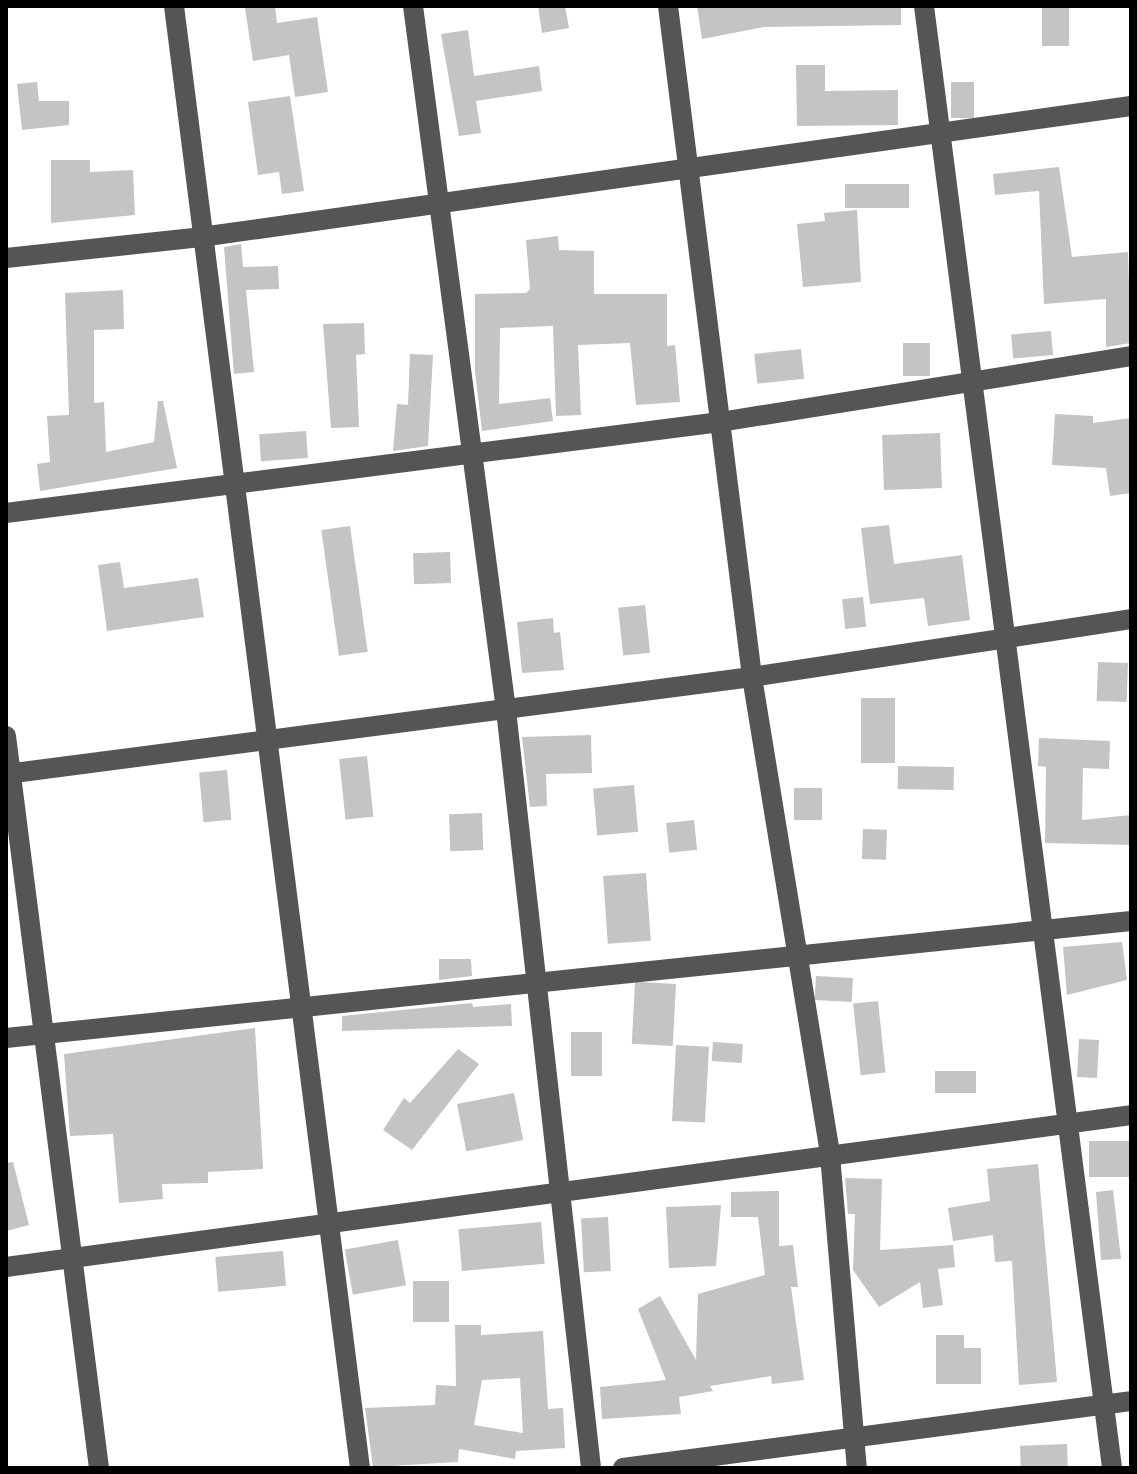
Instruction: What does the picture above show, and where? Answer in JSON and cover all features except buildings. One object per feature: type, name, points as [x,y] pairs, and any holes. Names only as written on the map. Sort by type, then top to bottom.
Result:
[{"type":"street","points":[[174,6],[360,1468]]},
{"type":"street","points":[[413,6],[506,710],[563,1190],[591,1468]]},
{"type":"street","points":[[668,6],[752,677],[795,957],[830,1155],[857,1468]]},
{"type":"street","points":[[924,6],[1112,1468]]},
{"type":"street","points":[[6,258],[201,237],[1131,106]]},
{"type":"street","points":[[6,513],[234,482],[474,456],[720,422],[1131,356]]},
{"type":"street","points":[[8,774],[752,677],[1006,635],[1131,619]]},
{"type":"street","points":[[6,736],[8,774],[99,1468]]},
{"type":"street","points":[[6,1038],[1131,921]]},
{"type":"street","points":[[6,1267],[1131,1115]]},
{"type":"street","points":[[623,1468],[1131,1401]]}]
